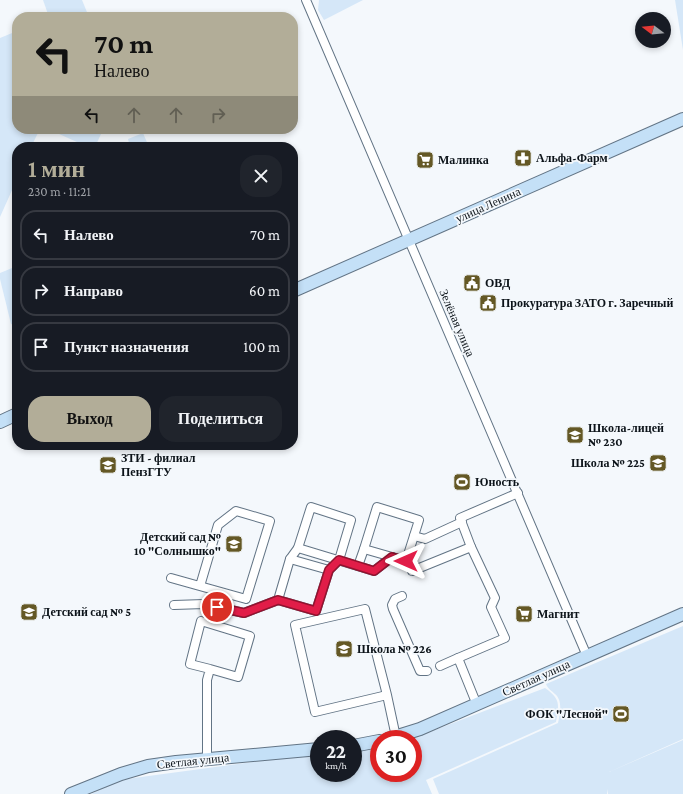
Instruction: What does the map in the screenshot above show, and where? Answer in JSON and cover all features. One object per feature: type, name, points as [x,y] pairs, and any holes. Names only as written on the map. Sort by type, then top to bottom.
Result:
[{"type":"street","name":"Зелёная улица","points":[[306,0],[587,656]]},
{"type":"street","name":"улица Ленина","points":[[298,289],[683,119]]},
{"type":"street","points":[[0,422],[12,416]]},
{"type":"street","points":[[440,666],[505,638],[491,606],[495,598],[460,518],[518,493]]},
{"type":"street","points":[[174,605],[204,604],[244,613],[278,600],[316,611],[329,570],[339,560],[351,520],[311,507],[298,548],[290,559],[278,600]]},
{"type":"street","points":[[358,566],[376,507],[419,520],[406,561],[364,549]]},
{"type":"street","points":[[171,578],[246,599],[270,521],[236,511],[218,525],[200,586]]},
{"type":"street","points":[[414,536],[424,539],[462,522]]},
{"type":"street","points":[[412,571],[471,546]]},
{"type":"street","points":[[298,548],[374,571],[392,557]]},
{"type":"street","points":[[290,559],[329,570]]},
{"type":"street","points":[[402,596],[394,599],[392,605],[393,609],[420,672],[427,671]]},
{"type":"street","points":[[387,695],[315,712],[295,625],[365,609],[387,695],[391,730]]},
{"type":"street","name":"Светлая улица","points":[[417,730],[683,614]]},
{"type":"street","points":[[201,621],[250,636],[238,677],[210,669],[190,664],[201,621]]},
{"type":"street","points":[[458,658],[477,705]]},
{"type":"street","points":[[207,759],[207,680],[210,669]]},
{"type":"street","name":"Светлая улица","points":[[71,794],[121,774],[148,766],[310,750]]},
{"type":"shaded area","points":[[43,0],[82,0],[87,12],[47,12]]},
{"type":"shaded area","points":[[319,0],[363,0],[324,20],[318,10]]},
{"type":"shaded area","points":[[675,0],[683,0],[683,50]]},
{"type":"shaded area","points":[[12,33],[12,134],[38,134],[34,142],[12,142],[12,190],[0,217],[0,38]]},
{"type":"shaded area","points":[[59,134],[101,134],[97,142],[77,142]]},
{"type":"shaded area","points":[[143,134],[147,142],[129,142],[128,139]]},
{"type":"shaded area","points":[[12,268],[12,324],[0,279],[0,273]]},
{"type":"shaded area","name":"ФОК \"Лесной\"","points":[[683,626],[683,739],[609,772],[683,740],[683,794],[608,794],[607,789],[607,794],[439,794],[433,779],[558,723],[560,715],[559,700],[546,684]]},
{"type":"shaded area","points":[[545,688],[554,696],[558,703],[556,722],[426,780],[432,794],[91,794],[119,780],[310,754],[310,782],[362,782],[362,747],[370,745],[370,782],[422,782],[422,735]]},
{"type":"place","name":"Альфа-Фарм","points":[[523,158]]},
{"type":"place","name":"Малинка","points":[[425,160]]},
{"type":"place","name":"ОВД","points":[[472,283]]},
{"type":"place","name":"Прокуратура ЗАТО г. Заречный","points":[[488,303]]},
{"type":"place","name":"Школа-лицей № 230","points":[[575,435]]},
{"type":"place","name":"Школа № 225","points":[[658,463]]},
{"type":"place","name":"ЗТИ - филиал ПензГТУ","points":[[108,465]]},
{"type":"place","name":"Юность","points":[[462,482]]},
{"type":"place","name":"Детский сад № 10 \"Солнышко\"","points":[[234,544]]},
{"type":"place","name":"Детский сад № 5","points":[[29,612]]},
{"type":"place","name":"Магнит","points":[[524,614]]},
{"type":"place","name":"Школа № 226","points":[[344,649]]},
{"type":"place","name":"ФОК \"Лесной\"","points":[[621,714]]},
{"type":"route","points":[[217,607],[244,613],[278,600],[316,611],[329,570],[339,560],[374,571],[392,557],[406,561]]}]
